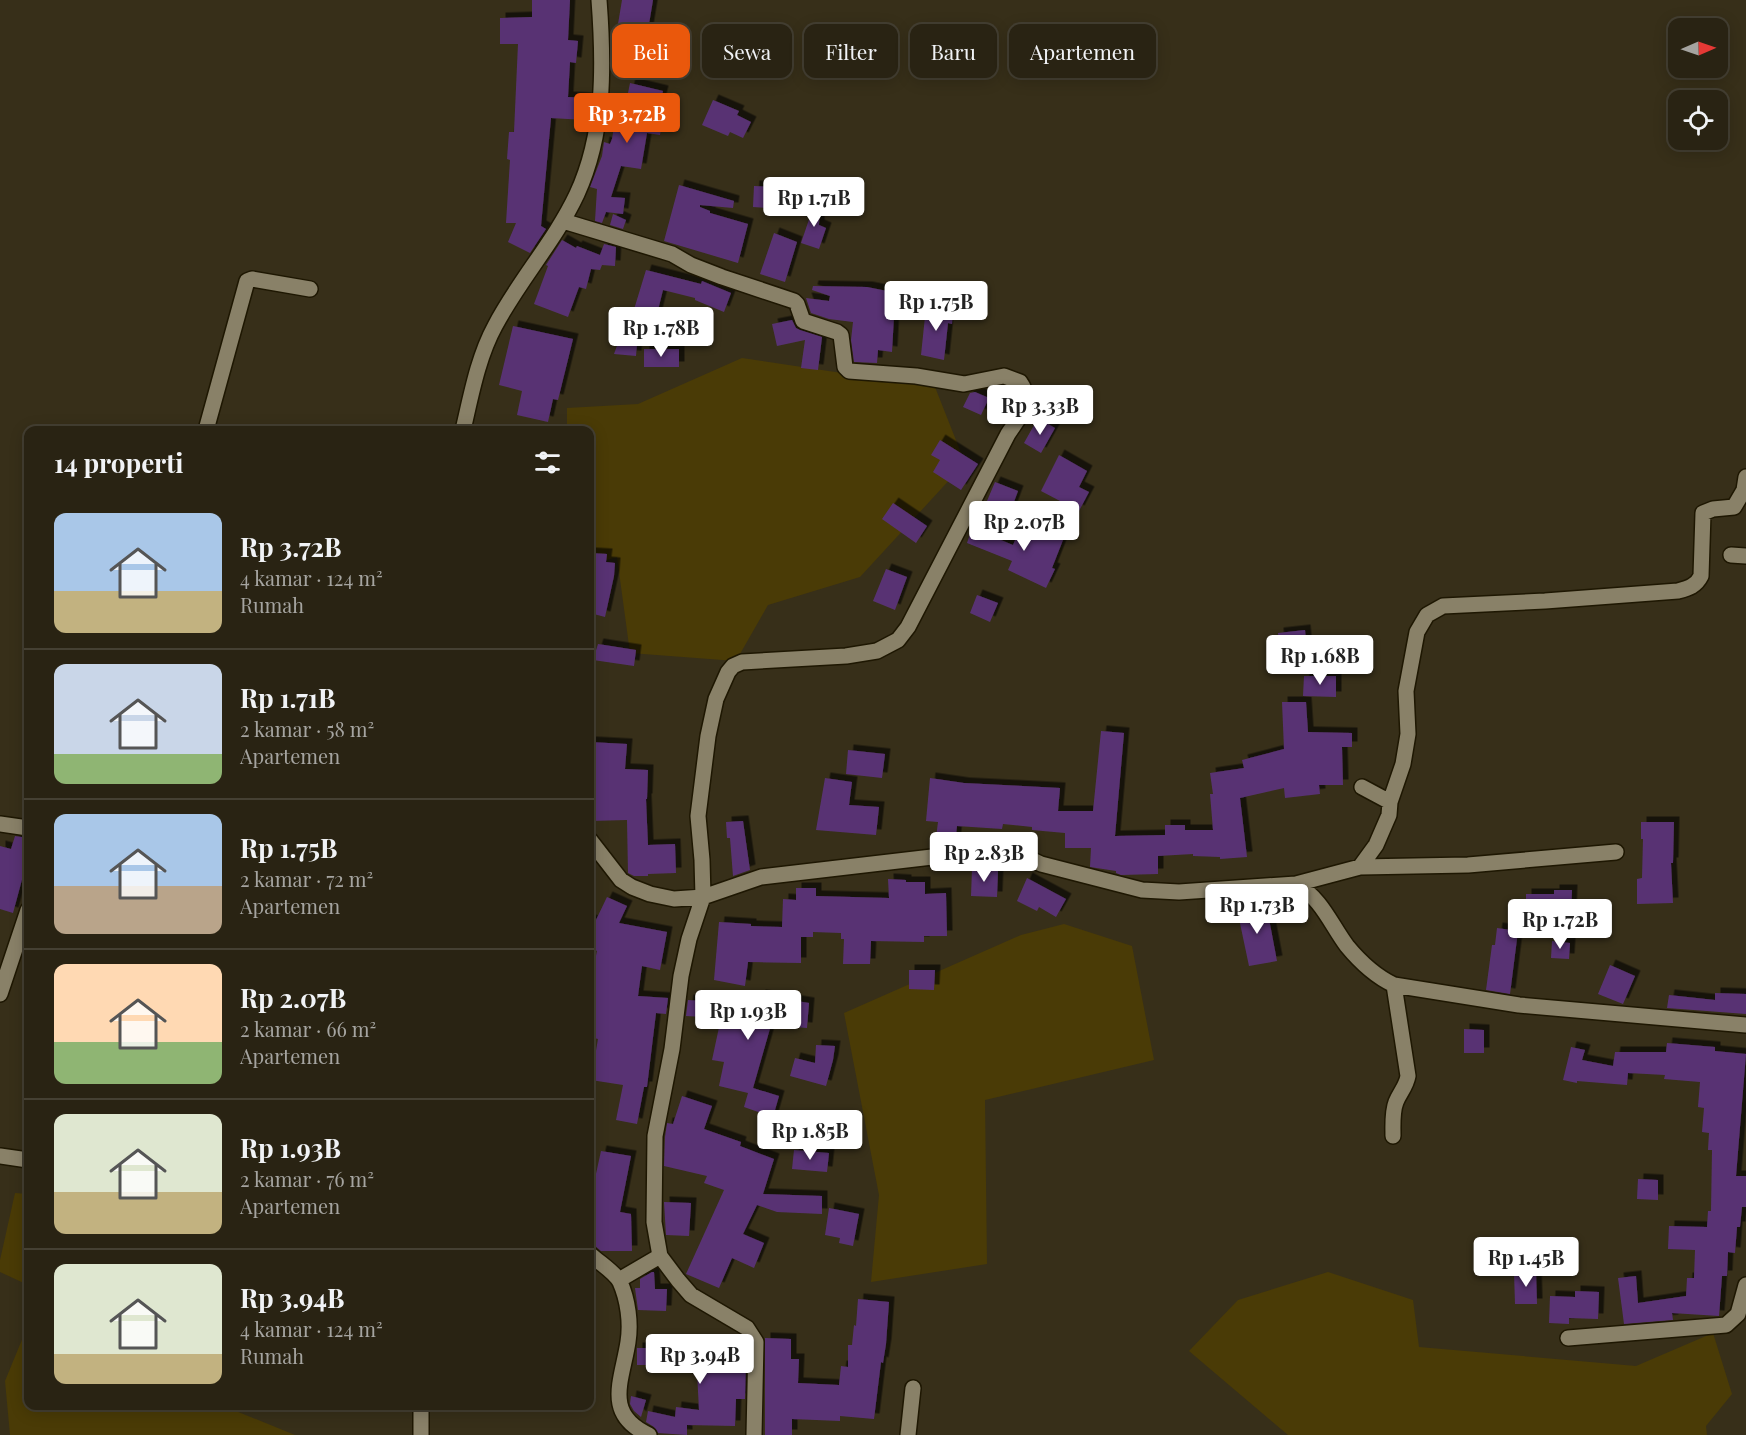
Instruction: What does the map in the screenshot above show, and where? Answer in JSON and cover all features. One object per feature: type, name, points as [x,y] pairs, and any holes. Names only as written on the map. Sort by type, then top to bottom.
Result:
[{"type":"street","points":[[464,426],[478,371],[494,327],[523,279],[563,221],[578,192],[592,150],[603,86],[600,0]]},
{"type":"street","points":[[563,221],[672,254],[691,265],[794,301],[798,304],[802,321],[841,335],[845,367],[849,371],[916,376],[964,384],[1004,376],[1020,382],[1026,395],[1022,412],[1008,434],[908,627],[898,640],[877,651],[846,656],[742,662],[733,666],[728,672],[716,699],[708,736],[698,816],[703,897],[681,976],[672,1049],[655,1136],[654,1222],[660,1256],[691,1295],[747,1328],[756,1342],[754,1435]]},
{"type":"street","points":[[207,426],[247,281],[252,279],[310,289]]},
{"type":"street","points":[[1360,867],[1376,844],[1389,815],[1390,801],[1403,764],[1408,734],[1406,691],[1417,632],[1427,615],[1443,606],[1545,601],[1678,591],[1691,588],[1701,576],[1703,513],[1713,509],[1734,507],[1744,490],[1746,477]]},
{"type":"street","points":[[1362,787],[1390,801]]},
{"type":"street","points":[[0,824],[24,827]]},
{"type":"street","points":[[594,844],[621,880],[651,894],[674,899],[703,897],[761,877],[992,850],[1018,853],[1041,864],[1142,890],[1179,892],[1296,885],[1360,867],[1468,865],[1616,852]]},
{"type":"street","points":[[1296,885],[1309,891],[1348,946],[1376,977],[1394,986],[1519,1005],[1746,1025]]},
{"type":"street","points":[[0,994],[24,932]]},
{"type":"street","points":[[1393,1136],[1396,1102],[1406,1086],[1408,1076],[1394,986]]},
{"type":"street","points":[[0,1156],[24,1159]]},
{"type":"street","points":[[619,1280],[660,1256]]},
{"type":"street","points":[[594,1258],[619,1280],[627,1305],[628,1342],[620,1383],[619,1402],[624,1416],[639,1433]]},
{"type":"street","points":[[1568,1338],[1726,1324],[1738,1314],[1746,1285]]},
{"type":"street","points":[[908,1435],[913,1388]]},
{"type":"street","points":[[421,1410],[421,1435]]},
{"type":"shaded area","points":[[742,358],[935,387],[965,463],[860,577],[768,605],[736,661],[630,653],[617,557],[594,564],[594,426],[567,426],[567,408],[638,404]]},
{"type":"shaded area","points":[[1064,924],[1132,946],[1154,1060],[985,1100],[987,1264],[871,1282],[879,1195],[844,1013],[1021,935]]},
{"type":"shaded area","points":[[15,1193],[24,1194],[24,1283],[0,1272],[0,1260]]},
{"type":"shaded area","points":[[1328,1272],[1413,1300],[1419,1347],[1636,1366],[1713,1333],[1732,1394],[1706,1426],[1707,1435],[1288,1435],[1189,1351],[1238,1300]]},
{"type":"shaded area","points":[[24,1335],[24,1410],[233,1410],[295,1435],[10,1435],[5,1381]]},
{"type":"building","points":[[532,0],[570,0],[568,40],[578,41],[576,63],[570,62],[568,97],[586,98],[585,120],[551,118],[541,226],[546,229],[530,253],[508,242],[516,223],[506,223],[510,160],[507,159],[509,132],[514,132],[518,44],[500,44],[500,18],[532,17]]},
{"type":"building","points":[[622,0],[653,0],[649,24],[618,24]]},
{"type":"building","points":[[612,30],[612,59],[611,59]]},
{"type":"building","points":[[630,83],[663,91],[659,108],[664,109],[660,135],[647,133],[641,169],[621,166],[611,197],[625,198],[623,214],[606,212],[602,223],[595,221],[597,189],[590,187],[602,156],[604,142],[610,144],[612,139],[618,101],[626,103]]},
{"type":"building","points":[[713,100],[739,111],[737,115],[751,122],[743,138],[730,132],[728,136],[702,125]]},
{"type":"building","points":[[679,185],[734,201],[733,208],[700,205],[700,207],[710,213],[748,224],[738,263],[664,241]]},
{"type":"building","points":[[754,186],[789,188],[788,198],[805,199],[805,213],[753,207]]},
{"type":"building","points":[[817,196],[820,196],[819,225],[826,228],[819,249],[801,243]]},
{"type":"building","points":[[613,214],[626,220],[623,229],[610,225]]},
{"type":"building","points":[[774,233],[797,242],[785,282],[760,274]]},
{"type":"building","points":[[562,240],[576,248],[577,246],[600,255],[604,244],[616,247],[615,266],[602,265],[600,270],[591,269],[586,289],[579,287],[568,317],[534,304],[548,266],[546,265]]},
{"type":"building","points":[[646,270],[701,284],[702,281],[731,293],[724,312],[695,300],[695,298],[663,290],[655,322],[632,316]]},
{"type":"building","points":[[813,286],[867,287],[892,292],[891,316],[894,316],[892,352],[878,350],[877,363],[854,362],[851,340],[853,322],[829,319],[811,313],[806,298],[829,301],[830,296],[812,290]]},
{"type":"building","points":[[926,307],[953,310],[952,324],[948,323],[944,360],[921,355]]},
{"type":"building","points":[[627,318],[639,319],[636,356],[614,354]]},
{"type":"building","points":[[792,320],[796,328],[822,337],[818,370],[801,368],[805,340],[777,346],[772,324]]},
{"type":"building","points":[[513,326],[573,339],[558,400],[553,399],[548,422],[517,415],[522,391],[499,385]]},
{"type":"building","points":[[644,349],[679,349],[679,367],[644,367]]},
{"type":"building","points":[[975,392],[989,398],[981,415],[963,407],[970,393]]},
{"type":"building","points":[[1038,418],[1055,428],[1041,453],[1024,443]]},
{"type":"building","points":[[940,440],[978,464],[961,490],[933,472],[940,460],[931,455]]},
{"type":"building","points":[[1059,455],[1087,471],[1079,487],[1089,492],[1079,511],[1041,491]]},
{"type":"building","points":[[995,482],[1018,491],[1011,510],[987,501]]},
{"type":"building","points":[[893,503],[927,526],[916,543],[882,519]]},
{"type":"building","points":[[1023,522],[1063,540],[1052,568],[1055,569],[1046,588],[1008,570],[1012,561],[967,543],[972,528],[1013,545]]},
{"type":"building","points":[[594,553],[607,554],[606,562],[615,563],[605,617],[594,614]]},
{"type":"building","points":[[886,569],[907,577],[895,610],[873,601]]},
{"type":"building","points":[[977,595],[998,603],[990,622],[970,613]]},
{"type":"building","points":[[1305,630],[1308,661],[1278,664],[1276,645],[1279,644],[1278,633]]},
{"type":"building","points":[[598,644],[636,650],[634,666],[594,660]]},
{"type":"building","points":[[1304,676],[1336,676],[1336,697],[1303,696]]},
{"type":"building","points":[[1282,702],[1306,702],[1308,732],[1352,733],[1352,747],[1342,747],[1343,785],[1319,785],[1320,794],[1285,798],[1284,788],[1240,798],[1247,857],[1220,859],[1220,857],[1193,856],[1193,854],[1158,856],[1158,874],[1121,875],[1116,871],[1090,867],[1091,848],[1065,848],[1065,833],[1003,824],[1002,829],[957,826],[955,844],[935,846],[938,822],[926,821],[930,778],[964,783],[1060,788],[1058,811],[1093,811],[1101,731],[1124,733],[1115,836],[1165,835],[1165,825],[1185,825],[1185,830],[1213,830],[1210,794],[1213,794],[1210,773],[1244,768],[1242,760],[1284,749]]},
{"type":"building","points":[[594,742],[627,744],[625,769],[648,770],[646,799],[648,845],[675,844],[676,873],[634,876],[628,873],[627,820],[594,821]]},
{"type":"building","points":[[848,750],[885,754],[882,778],[846,774]]},
{"type":"building","points":[[825,778],[852,782],[849,805],[879,807],[876,835],[816,830]]},
{"type":"building","points":[[743,821],[750,870],[733,876],[730,838],[727,838],[726,822]]},
{"type":"building","points":[[1641,822],[1674,822],[1673,863],[1671,863],[1673,903],[1637,904],[1637,879],[1642,878]]},
{"type":"building","points":[[15,836],[24,837],[24,872],[13,913],[0,909],[0,846],[11,849]]},
{"type":"building","points":[[972,869],[998,871],[997,897],[971,896]]},
{"type":"building","points":[[1027,878],[1066,899],[1056,917],[1039,907],[1037,911],[1017,901]]},
{"type":"building","points":[[888,879],[925,882],[925,894],[946,893],[947,936],[924,936],[924,942],[871,941],[870,964],[843,964],[844,939],[841,939],[841,933],[813,932],[813,937],[801,937],[801,963],[748,962],[745,986],[714,980],[719,922],[782,927],[783,899],[796,900],[796,888],[816,888],[816,896],[889,898]]},
{"type":"building","points":[[1554,890],[1572,890],[1571,915],[1547,914],[1547,929],[1526,929],[1526,894],[1554,894]]},
{"type":"building","points":[[607,897],[627,906],[619,923],[667,932],[660,970],[642,966],[638,996],[668,998],[666,1014],[656,1013],[647,1087],[644,1087],[637,1124],[616,1120],[623,1085],[594,1080],[598,1039],[594,1038],[594,965],[597,951],[594,949],[595,922]]},
{"type":"building","points":[[1266,903],[1277,961],[1249,966],[1237,909]]},
{"type":"building","points":[[1497,928],[1518,931],[1510,994],[1486,990],[1492,945],[1495,945]]},
{"type":"building","points":[[1552,941],[1570,943],[1569,959],[1551,958]]},
{"type":"building","points":[[1610,965],[1635,976],[1623,1004],[1598,994]]},
{"type":"building","points":[[909,970],[935,970],[934,990],[909,989]]},
{"type":"building","points":[[1715,993],[1746,994],[1746,1014],[1667,1008],[1669,995],[1715,1000]]},
{"type":"building","points":[[760,995],[809,1003],[807,1028],[771,1025],[753,1088],[779,1096],[773,1117],[744,1107],[748,1093],[719,1086],[724,1062],[712,1060],[721,1018],[686,1016],[688,1000],[759,1005]]},
{"type":"building","points":[[1464,1029],[1484,1030],[1484,1053],[1464,1053]]},
{"type":"building","points":[[1667,1043],[1715,1047],[1715,1051],[1746,1054],[1736,1176],[1746,1176],[1746,1207],[1742,1207],[1740,1227],[1737,1227],[1735,1253],[1728,1252],[1727,1276],[1722,1276],[1719,1316],[1672,1313],[1673,1320],[1624,1324],[1618,1278],[1636,1276],[1638,1303],[1686,1296],[1687,1278],[1694,1278],[1695,1250],[1668,1249],[1669,1226],[1707,1227],[1708,1211],[1711,1211],[1712,1150],[1708,1150],[1709,1133],[1702,1132],[1704,1108],[1698,1107],[1700,1082],[1664,1079],[1665,1075],[1628,1073],[1627,1085],[1577,1081],[1577,1083],[1563,1080],[1571,1047],[1585,1050],[1582,1060],[1613,1066],[1615,1052],[1666,1052]]},
{"type":"building","points":[[816,1045],[835,1046],[826,1086],[790,1076],[795,1058],[815,1063]]},
{"type":"building","points":[[682,1096],[712,1106],[704,1129],[741,1142],[740,1146],[774,1159],[763,1194],[822,1196],[822,1214],[777,1212],[757,1205],[743,1234],[764,1243],[754,1268],[732,1258],[719,1288],[686,1274],[724,1190],[704,1183],[707,1176],[664,1166],[667,1123],[673,1124]]},
{"type":"building","points":[[794,1150],[829,1153],[827,1172],[792,1169]]},
{"type":"building","points":[[601,1151],[631,1156],[620,1212],[631,1214],[632,1251],[601,1251],[594,1245],[594,1183]]},
{"type":"building","points":[[1638,1179],[1658,1180],[1658,1200],[1637,1199]]},
{"type":"building","points":[[664,1202],[691,1203],[689,1236],[666,1235]]},
{"type":"building","points":[[829,1208],[859,1214],[853,1246],[839,1243],[840,1238],[825,1235]]},
{"type":"building","points":[[1536,1271],[1537,1304],[1515,1304],[1514,1272]]},
{"type":"building","points":[[654,1272],[655,1289],[667,1289],[666,1311],[638,1310],[635,1288],[640,1288],[640,1279]]},
{"type":"building","points":[[1575,1291],[1599,1292],[1598,1319],[1569,1318],[1569,1324],[1549,1323],[1550,1296],[1575,1297]]},
{"type":"building","points":[[858,1299],[889,1302],[886,1344],[883,1363],[881,1362],[874,1419],[840,1416],[840,1421],[792,1419],[792,1435],[765,1435],[765,1338],[791,1339],[791,1359],[799,1359],[798,1383],[839,1385],[841,1366],[848,1367],[848,1345],[852,1345]]},
{"type":"building","points":[[701,1343],[724,1343],[725,1359],[746,1358],[745,1399],[736,1399],[735,1426],[687,1425],[687,1435],[658,1433],[646,1422],[648,1411],[675,1417],[676,1407],[699,1410],[697,1372],[666,1371],[666,1365],[637,1365],[637,1348],[666,1348],[666,1344],[701,1345]]},
{"type":"building","points":[[631,1396],[646,1400],[641,1417],[630,1404]]}]
